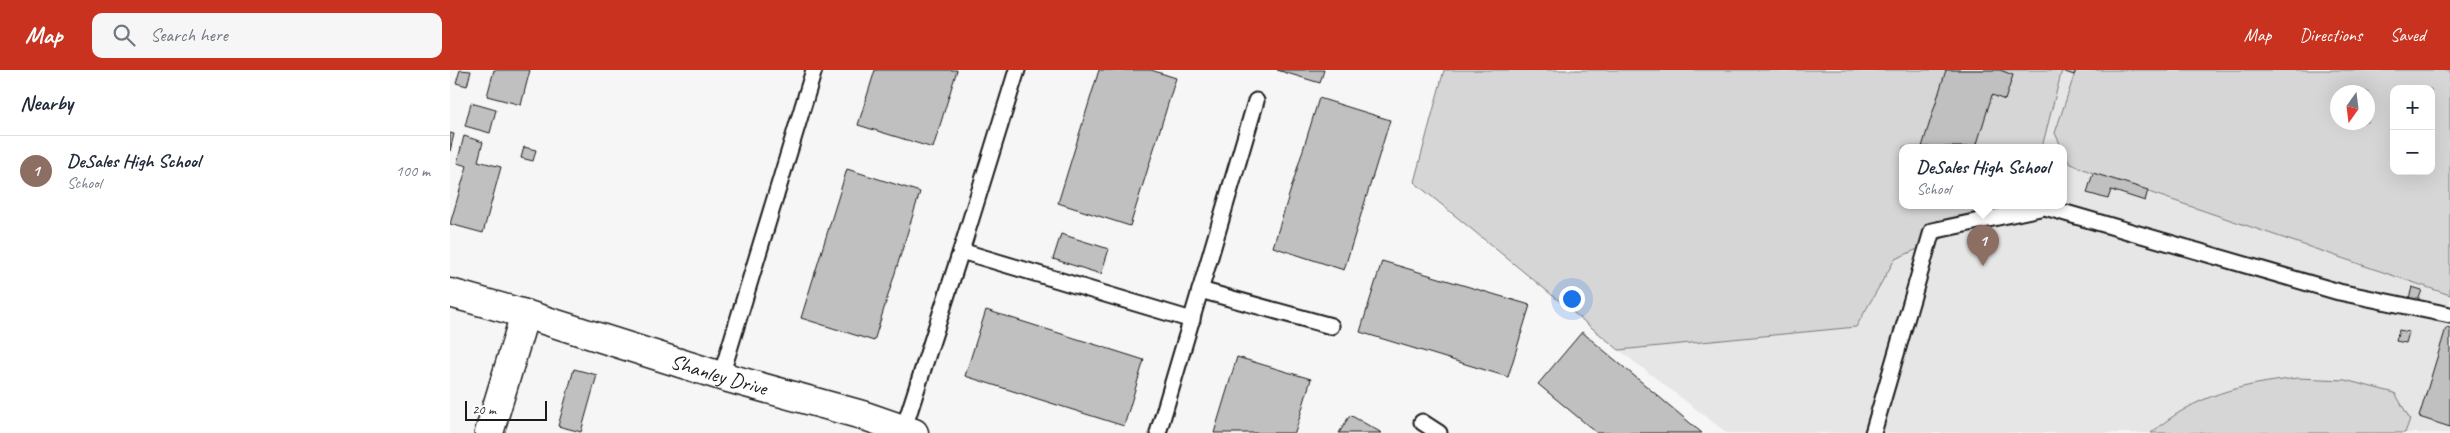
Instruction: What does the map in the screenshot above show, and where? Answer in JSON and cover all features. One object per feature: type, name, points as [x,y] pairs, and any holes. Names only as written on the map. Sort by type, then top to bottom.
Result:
[{"type":"street","name":"Shanley Drive","points":[[450,293],[525,314],[721,376],[909,430]]},
{"type":"street","points":[[489,433],[525,314]]},
{"type":"lane","points":[[721,376],[814,70]]},
{"type":"lane","points":[[909,430],[961,251],[1017,70]]},
{"type":"lane","points":[[1158,433],[1256,101]]},
{"type":"lane","points":[[1873,433],[1932,231],[2036,209]]},
{"type":"lane","points":[[2052,209],[2339,292],[2450,316]]},
{"type":"lane","points":[[961,251],[1192,320]]},
{"type":"lane","points":[[1200,290],[1330,326]]},
{"type":"lane","points":[[1422,422],[1439,433]]},
{"type":"shaded area","points":[[1444,70],[2450,70],[2450,433],[1727,433],[1619,350],[1414,182]]},
{"type":"shaded area","points":[[1444,70],[2062,70],[2043,144],[1899,144],[1899,209],[2009,209],[1895,259],[1856,327],[1619,350],[1414,182]]},
{"type":"shaded area","points":[[2076,70],[2450,70],[2450,295],[2093,173],[2069,163],[2067,159],[2067,144],[2060,144],[2055,133]]},
{"type":"shaded area","points":[[2298,378],[2345,380],[2395,393],[2410,419],[2405,433],[2151,433],[2185,409],[2202,400],[2238,388]]},
{"type":"building","points":[[460,70],[471,71],[467,86],[456,83]]},
{"type":"building","points":[[494,70],[530,70],[521,105],[487,96]]},
{"type":"building","points":[[875,70],[957,70],[933,148],[858,125]]},
{"type":"building","points":[[1099,70],[1151,70],[1176,78],[1130,226],[1058,203]]},
{"type":"building","points":[[1277,70],[1324,70],[1320,83]]},
{"type":"building","points":[[1946,70],[2000,70],[2013,75],[2005,100],[1992,95],[1977,144],[1923,144]]},
{"type":"building","points":[[2059,70],[2076,70],[2074,75]]},
{"type":"building","points":[[1319,98],[1390,120],[1344,270],[1273,247]]},
{"type":"building","points":[[471,103],[496,110],[490,133],[465,126]]},
{"type":"building","points":[[450,133],[454,134],[450,151]]},
{"type":"building","points":[[464,136],[483,142],[478,161],[501,167],[483,233],[450,224],[467,166],[457,163]]},
{"type":"building","points":[[524,147],[536,150],[533,161],[521,158]]},
{"type":"building","points":[[847,169],[920,192],[874,341],[801,318]]},
{"type":"building","points":[[2093,173],[2148,190],[2145,201],[2111,190],[2108,199],[2087,193]]},
{"type":"building","points":[[1061,234],[1109,249],[1101,274],[1053,259]]},
{"type":"building","points":[[1382,261],[1530,305],[1508,377],[1360,332]]},
{"type":"building","points":[[2412,287],[2422,290],[2418,301],[2409,299]]},
{"type":"building","points":[[986,310],[1144,360],[1124,426],[965,376]]},
{"type":"building","points":[[2446,328],[2450,329],[2450,427],[2419,417]]},
{"type":"building","points":[[2399,330],[2409,332],[2406,343],[2396,341]]},
{"type":"building","points":[[1582,332],[1702,433],[1597,433],[1538,384]]},
{"type":"building","points":[[1237,357],[1311,379],[1295,433],[1214,433]]},
{"type":"building","points":[[574,369],[597,375],[581,432],[558,426]]},
{"type":"building","points":[[1350,415],[1382,433],[1339,433]]},
{"type":"place","name":"DeSales High School","points":[[1983,266]]}]
